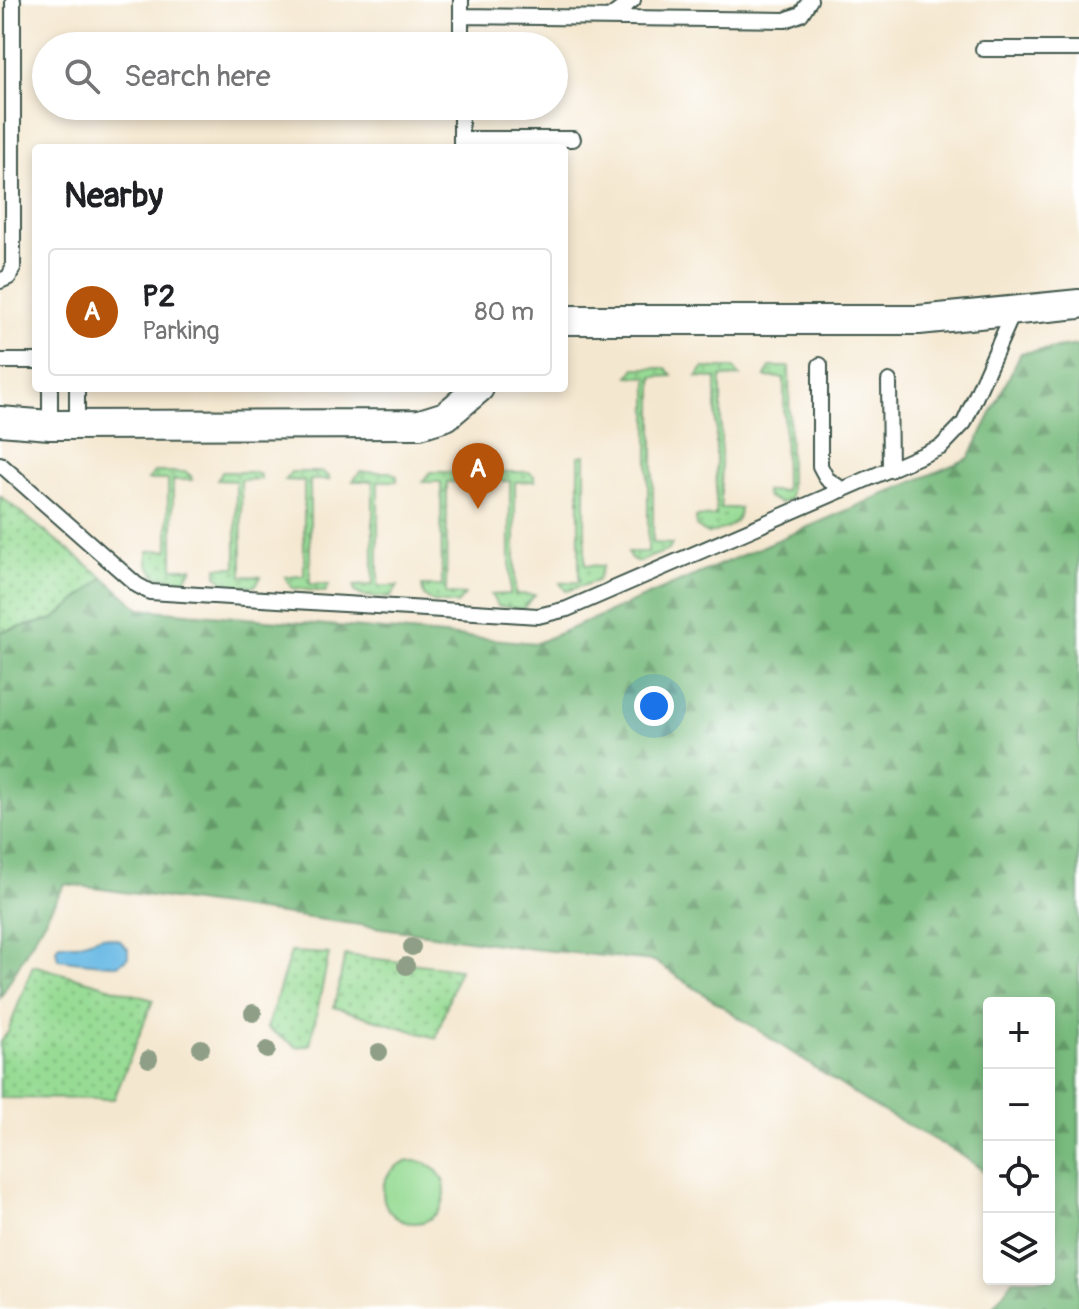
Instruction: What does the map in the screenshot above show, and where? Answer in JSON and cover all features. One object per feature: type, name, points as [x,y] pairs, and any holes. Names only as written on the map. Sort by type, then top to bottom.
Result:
[{"type":"street","points":[[568,320],[919,320],[1079,304]]},
{"type":"street","points":[[0,421],[64,414],[420,424],[446,416],[474,392]]},
{"type":"lane","points":[[0,281],[9,277],[13,268],[13,0]]},
{"type":"lane","points":[[461,0],[461,32]]},
{"type":"lane","points":[[609,18],[633,0]]},
{"type":"lane","points":[[461,16],[785,20],[801,14],[810,0]]},
{"type":"lane","points":[[983,49],[1079,49]]},
{"type":"lane","points":[[461,120],[461,144],[573,139]]},
{"type":"lane","points":[[0,464],[137,585],[150,592],[524,618],[567,609],[941,447],[960,430],[1013,313]]},
{"type":"lane","points":[[0,361],[32,361]]},
{"type":"lane","points":[[820,365],[820,466],[827,479],[843,490]]},
{"type":"lane","points":[[889,381],[890,470]]},
{"type":"lane","points":[[52,392],[64,414]]},
{"type":"lane","points":[[64,414],[75,392]]},
{"type":"green space","points":[[1079,345],[1079,1309],[991,1309],[1009,1285],[1055,1285],[1055,997],[983,997],[983,1171],[962,1155],[868,1103],[654,961],[533,949],[65,884],[0,998],[0,632],[54,619],[104,578],[140,609],[537,643],[969,458],[1021,353]]},
{"type":"green space","points":[[770,367],[789,367],[790,500],[780,503],[767,497],[765,491],[785,491],[784,378],[765,377]]},
{"type":"green space","points":[[635,368],[666,368],[672,376],[653,377],[653,543],[672,544],[669,550],[638,562],[630,558],[628,552],[648,552],[648,377],[629,376]]},
{"type":"green space","points":[[703,368],[734,368],[740,376],[721,377],[721,508],[740,508],[739,514],[734,523],[707,534],[696,526],[696,517],[716,516],[716,378],[697,377]]},
{"type":"green space","points":[[585,455],[585,565],[603,566],[597,581],[566,591],[560,583],[579,582],[579,456]]},
{"type":"green space","points":[[154,472],[186,472],[191,476],[192,480],[173,480],[173,568],[192,568],[185,580],[156,576],[148,564],[148,551],[168,550],[168,480],[148,480]]},
{"type":"green space","points":[[222,472],[254,472],[260,475],[261,479],[241,480],[242,576],[261,577],[255,586],[227,585],[217,576],[217,567],[236,567],[236,481],[217,480]]},
{"type":"green space","points":[[291,472],[322,472],[329,477],[329,480],[310,480],[310,584],[329,585],[325,592],[292,588],[285,577],[304,576],[304,481],[285,480]]},
{"type":"green space","points":[[360,472],[390,472],[397,476],[397,481],[378,481],[378,586],[398,586],[390,598],[363,596],[355,592],[354,586],[373,585],[373,481],[353,481]]},
{"type":"green space","points":[[430,472],[459,472],[466,477],[466,482],[447,482],[446,594],[465,595],[457,604],[433,602],[424,596],[422,586],[442,586],[441,482],[422,482]]},
{"type":"green space","points":[[498,472],[529,472],[535,481],[515,482],[515,594],[535,595],[523,609],[498,606],[491,595],[510,594],[510,481],[490,481]]},
{"type":"green space","points":[[0,496],[104,578],[54,619],[0,632]]},
{"type":"green space","points":[[291,952],[329,954],[310,1045],[297,1047],[267,1028]]},
{"type":"green space","points":[[345,955],[459,969],[436,1038],[334,1007]]},
{"type":"green space","points":[[33,965],[153,1000],[114,1099],[0,1098],[0,1042],[8,1032]]},
{"type":"green space","points":[[408,1161],[420,1161],[436,1170],[443,1180],[443,1204],[436,1214],[420,1223],[408,1223],[388,1209],[383,1198],[383,1186],[397,1166]]},
{"type":"water","points":[[103,936],[119,940],[128,949],[128,957],[117,965],[58,959],[56,949],[59,944],[77,944]]},
{"type":"place","name":"P2","points":[[478,509]]}]
